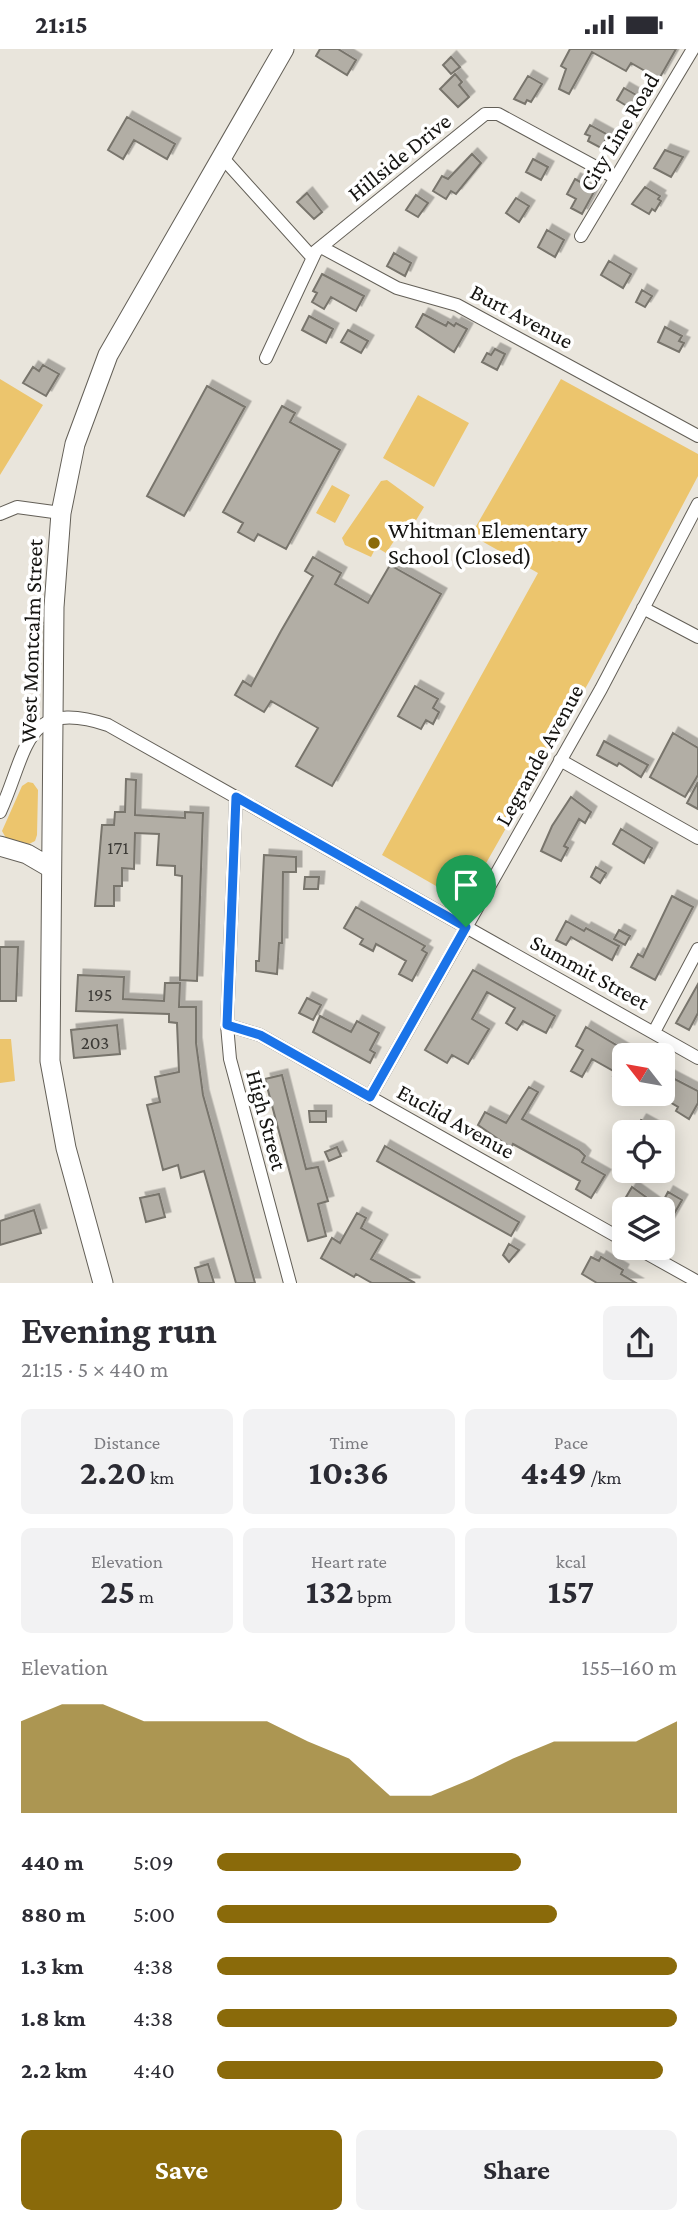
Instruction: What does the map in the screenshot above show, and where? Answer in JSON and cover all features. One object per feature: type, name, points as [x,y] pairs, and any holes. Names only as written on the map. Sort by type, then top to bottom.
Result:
[{"type":"main road","name":"West Montcalm Street","points":[[103,1283],[66,1148],[52,1082],[48,1008],[55,585],[61,513],[75,444],[105,362],[284,49]]},
{"type":"main road","points":[[0,846],[27,853],[51,868]]},
{"type":"street","name":"City Line Road","points":[[581,236],[693,49]]},
{"type":"street","name":"Hillside Drive","points":[[266,358],[312,257],[321,247],[488,113],[498,114],[616,178]]},
{"type":"street","points":[[221,156],[312,257]]},
{"type":"street","name":"Burt Avenue","points":[[321,247],[397,288],[457,305],[698,436]]},
{"type":"street","name":"Legrande Avenue","points":[[370,1097],[560,760],[698,504]]},
{"type":"street","points":[[0,514],[17,507],[61,513]]},
{"type":"street","points":[[643,608],[698,637]]},
{"type":"street","name":"Summit Street","points":[[53,719],[79,717],[108,725],[698,1058]]},
{"type":"street","points":[[0,812],[29,738],[39,726],[53,719]]},
{"type":"street","points":[[560,760],[698,838]]},
{"type":"street","name":"High Street","points":[[236,797],[227,1025],[232,1075],[290,1283]]},
{"type":"street","points":[[654,1033],[698,949]]},
{"type":"street","name":"Euclid Avenue","points":[[227,1025],[260,1035],[612,1234]]},
{"type":"street","points":[[659,1260],[698,1282]]},
{"type":"shaded area","points":[[0,379],[43,405],[0,475]]},
{"type":"shaded area","points":[[561,379],[698,454],[698,476],[590,680],[464,902],[382,855],[538,573],[471,535]]},
{"type":"shaded area","points":[[418,395],[469,423],[434,487],[383,458]]},
{"type":"shaded area","points":[[387,480],[424,507],[412,527],[404,526],[386,553],[376,547],[371,557],[345,545],[342,538],[381,481]]},
{"type":"shaded area","points":[[332,485],[350,495],[335,523],[316,513]]},
{"type":"shaded area","points":[[28,782],[33,783],[38,790],[37,835],[35,841],[29,844],[6,838],[2,831],[22,786]]},
{"type":"shaded area","points":[[0,1039],[11,1039],[15,1081],[0,1083]]},
{"type":"building","points":[[320,49],[338,49],[356,60],[347,75],[316,56]]},
{"type":"building","points":[[570,49],[676,49],[659,79],[631,63],[626,71],[592,52],[569,94],[559,89],[566,69],[561,66]]},
{"type":"building","points":[[451,57],[460,67],[451,74],[443,65]]},
{"type":"building","points":[[455,74],[462,82],[459,85],[469,97],[458,107],[440,89]]},
{"type":"building","points":[[528,76],[542,84],[531,102],[527,100],[525,104],[514,99]]},
{"type":"building","points":[[624,88],[638,96],[630,108],[617,100]]},
{"type":"building","points":[[127,117],[175,144],[167,159],[134,140],[123,159],[108,150]]},
{"type":"building","points":[[590,125],[608,135],[601,148],[588,141],[590,136],[585,134]]},
{"type":"building","points":[[665,150],[683,157],[671,177],[654,168]]},
{"type":"building","points":[[472,154],[481,163],[456,194],[451,191],[446,199],[433,191],[442,176],[448,179]]},
{"type":"building","points":[[533,159],[548,167],[541,180],[526,172]]},
{"type":"building","points":[[575,179],[595,190],[582,214],[571,208],[576,199],[567,194]]},
{"type":"building","points":[[645,187],[660,196],[658,199],[661,201],[655,211],[652,209],[649,214],[632,204]]},
{"type":"building","points":[[307,193],[322,212],[314,219],[297,202]]},
{"type":"building","points":[[416,195],[428,203],[418,217],[406,210]]},
{"type":"building","points":[[516,198],[529,206],[519,222],[506,213]]},
{"type":"building","points":[[547,230],[564,240],[555,257],[538,247]]},
{"type":"building","points":[[394,253],[411,263],[405,276],[387,266]]},
{"type":"building","points":[[609,261],[631,274],[623,288],[601,275]]},
{"type":"building","points":[[322,274],[364,296],[356,311],[331,297],[324,309],[312,302],[317,293],[313,291]]},
{"type":"building","points":[[642,290],[652,296],[645,307],[636,302]]},
{"type":"building","points":[[423,314],[446,326],[448,322],[454,326],[456,323],[467,329],[454,352],[416,327]]},
{"type":"building","points":[[309,316],[333,329],[326,343],[302,330]]},
{"type":"building","points":[[665,327],[682,336],[679,341],[684,343],[679,352],[658,342]]},
{"type":"building","points":[[348,330],[368,341],[361,353],[341,342]]},
{"type":"building","points":[[495,349],[505,354],[497,370],[482,362],[487,353],[491,355]]},
{"type":"building","points":[[43,365],[59,374],[46,396],[23,383],[33,367],[39,371]]},
{"type":"building","points":[[207,386],[245,407],[184,516],[147,496]]},
{"type":"building","points":[[282,406],[295,413],[290,422],[340,450],[286,549],[258,534],[254,541],[238,532],[243,523],[223,512]]},
{"type":"building","points":[[313,557],[341,573],[335,584],[368,603],[390,565],[441,594],[332,786],[296,766],[318,728],[271,701],[264,712],[235,695],[243,681],[251,686],[313,576],[305,571]]},
{"type":"building","points":[[415,686],[438,699],[433,708],[439,712],[433,724],[426,720],[421,729],[398,716]]},
{"type":"building","points":[[673,733],[698,748],[698,775],[685,797],[650,777]]},
{"type":"building","points":[[604,741],[648,765],[641,777],[619,763],[617,766],[597,755]]},
{"type":"building","points":[[126,779],[136,780],[135,815],[185,818],[185,812],[203,813],[197,981],[180,980],[182,876],[175,875],[175,866],[157,865],[159,834],[135,833],[134,869],[122,868],[122,886],[114,886],[114,906],[95,906],[102,825],[114,825],[115,812],[125,812]]},
{"type":"building","points":[[698,782],[698,809],[687,803]]},
{"type":"building","points":[[571,797],[591,812],[585,823],[579,819],[564,846],[568,848],[561,861],[541,851],[552,826]]},
{"type":"building","points":[[621,829],[652,848],[644,863],[613,844]]},
{"type":"building","points":[[264,855],[296,857],[296,872],[283,872],[282,943],[279,943],[277,974],[256,971],[256,961],[259,961]]},
{"type":"building","points":[[596,867],[606,873],[600,883],[591,877]]},
{"type":"building","points":[[305,877],[319,877],[318,889],[304,889]]},
{"type":"building","points":[[672,896],[693,907],[655,980],[631,967],[638,954],[643,957]]},
{"type":"building","points":[[356,907],[425,946],[422,950],[427,953],[412,981],[399,974],[406,961],[376,944],[373,951],[360,944],[363,939],[344,928]]},
{"type":"building","points":[[566,921],[584,931],[586,928],[619,946],[612,960],[571,937],[566,945],[556,940]]},
{"type":"building","points":[[619,930],[630,936],[625,945],[614,939]]},
{"type":"building","points":[[0,947],[18,947],[16,1001],[0,1001]]},
{"type":"building","points":[[473,970],[555,1016],[546,1033],[523,1021],[517,1030],[506,1023],[515,1008],[487,992],[472,1019],[489,1029],[468,1064],[452,1055],[447,1063],[425,1050]]},
{"type":"building","points":[[78,975],[124,977],[123,999],[164,1001],[165,983],[180,983],[179,1007],[196,1007],[196,1043],[203,1095],[255,1283],[236,1283],[204,1171],[181,1178],[178,1165],[163,1170],[147,1105],[160,1102],[155,1077],[179,1072],[177,1023],[169,1022],[169,1014],[76,1011]]},
{"type":"building","points":[[698,984],[698,1013],[689,1030],[676,1023]]},
{"type":"building","points":[[307,998],[321,1005],[313,1020],[299,1013]]},
{"type":"building","points":[[320,1016],[351,1032],[357,1021],[379,1033],[370,1050],[375,1053],[370,1063],[313,1032]]},
{"type":"building","points":[[117,1025],[120,1054],[74,1058],[71,1030]]},
{"type":"building","points":[[586,1027],[613,1043],[612,1070],[592,1059],[582,1077],[571,1071],[583,1050],[576,1046]]},
{"type":"building","points":[[282,1075],[306,1169],[318,1167],[328,1201],[318,1204],[326,1236],[308,1241],[265,1079]]},
{"type":"building","points":[[676,1080],[698,1091],[698,1103],[689,1119],[676,1111]]},
{"type":"building","points":[[529,1087],[538,1092],[522,1119],[579,1150],[585,1156],[582,1162],[605,1175],[591,1198],[576,1189],[580,1181],[513,1144],[511,1148],[478,1125],[485,1112],[506,1123]]},
{"type":"building","points":[[309,1111],[326,1111],[326,1122],[310,1122]]},
{"type":"building","points":[[385,1146],[519,1222],[511,1236],[377,1161]]},
{"type":"building","points":[[337,1147],[341,1156],[329,1161],[325,1152]]},
{"type":"building","points":[[632,1187],[646,1197],[626,1197]]},
{"type":"building","points":[[668,1192],[682,1200],[675,1212],[675,1197],[665,1197]]},
{"type":"building","points":[[159,1194],[165,1217],[146,1222],[140,1198]]},
{"type":"building","points":[[34,1210],[41,1233],[0,1245],[0,1221]]},
{"type":"building","points":[[357,1213],[366,1218],[361,1228],[382,1240],[371,1259],[415,1283],[372,1283],[356,1274],[354,1277],[321,1258],[332,1238],[340,1243]]},
{"type":"building","points":[[509,1244],[519,1250],[509,1262],[503,1255]]},
{"type":"building","points":[[591,1257],[599,1261],[601,1257],[623,1270],[621,1274],[636,1283],[597,1283],[582,1274]]},
{"type":"building","points":[[208,1264],[214,1283],[199,1283],[195,1268]]},
{"type":"place","name":"Whitman Elementary School (Closed)","points":[[374,543]]},
{"type":"route","points":[[236,797],[258,809],[466,927],[370,1097],[260,1035],[227,1025],[236,797]]}]
